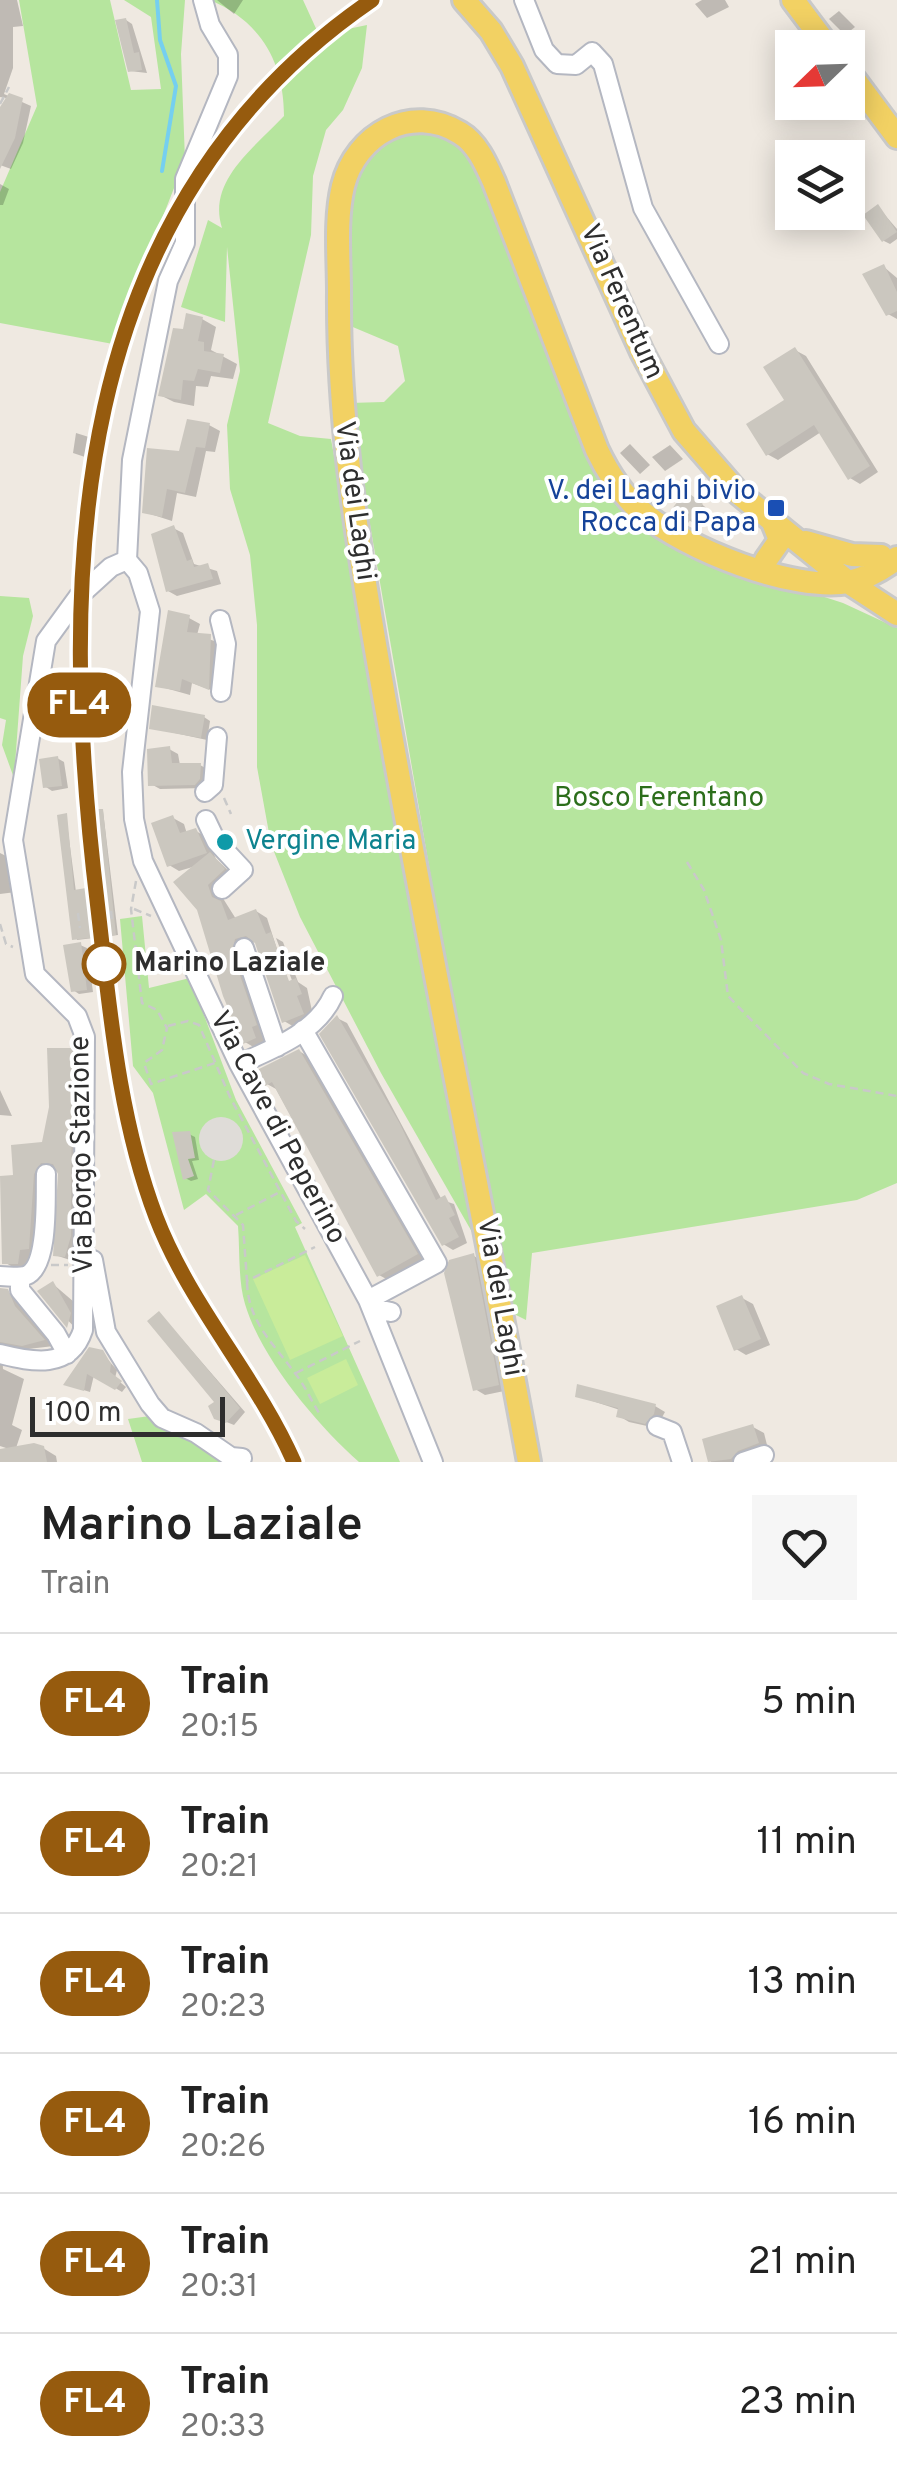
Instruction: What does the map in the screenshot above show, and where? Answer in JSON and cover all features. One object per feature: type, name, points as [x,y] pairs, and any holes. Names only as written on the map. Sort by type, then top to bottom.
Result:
[{"type":"main road","name":"Via Ferentum","points":[[464,0],[491,31],[520,80],[672,412],[712,467],[848,582],[897,615]]},
{"type":"main road","points":[[794,0],[815,30]]},
{"type":"main road","points":[[865,94],[897,137]]},
{"type":"main road","name":"Via dei Laghi","points":[[529,1462],[389,726],[350,488],[340,373],[339,217],[348,172],[370,140],[394,124],[419,121],[454,130],[472,144],[492,176],[606,466],[646,515],[716,553],[804,582],[848,582],[876,572],[893,558]]},
{"type":"main road","points":[[766,560],[779,545],[772,520]]},
{"type":"main road","points":[[796,539],[838,552],[893,558],[897,604]]},
{"type":"main road","name":"Via dei Laghi","points":[[716,553],[829,566],[893,558]]},
{"type":"main road","points":[[804,582],[897,615]]},
{"type":"street","name":"Via Cave di Peperino","points":[[203,0],[210,25],[228,55],[228,76],[185,179],[185,243],[166,291],[132,460],[128,560],[138,573],[150,611],[133,751],[132,794],[138,842],[149,876],[238,1064],[370,1304],[433,1462]]},
{"type":"street","points":[[524,0],[544,50],[556,64],[576,65],[592,52],[603,64],[643,208],[719,344]]},
{"type":"street","points":[[7,840],[46,641],[78,598],[111,567],[128,560]]},
{"type":"street","points":[[220,620],[226,644],[221,692]]},
{"type":"street","points":[[208,791],[217,736]]},
{"type":"street","points":[[206,820],[216,840],[243,870],[222,890]]},
{"type":"street","name":"Via Borgo Stazione","points":[[7,840],[35,974],[83,1026],[84,1330],[67,1354]]},
{"type":"street","points":[[244,948],[277,1048]]},
{"type":"street","points":[[238,1064],[277,1048],[303,1030],[326,1010],[332,996]]},
{"type":"street","points":[[303,1030],[437,1263],[370,1304]]},
{"type":"street","points":[[0,1276],[20,1277],[40,1265],[46,1174]]},
{"type":"street","points":[[84,1247],[92,1256],[106,1332],[150,1404],[162,1418],[196,1433],[231,1457],[242,1458]]},
{"type":"street","points":[[0,1354],[40,1363],[67,1354],[20,1290],[20,1277]]},
{"type":"street","points":[[370,1304],[391,1312]]},
{"type":"street","points":[[657,1426],[672,1432],[682,1462]]},
{"type":"street","points":[[743,1462],[764,1455]]},
{"type":"path","points":[[0,104],[9,87]]},
{"type":"path","points":[[208,791],[220,792],[231,814]]},
{"type":"path","points":[[687,862],[704,890],[721,940],[728,996],[803,1073],[829,1084],[897,1096]]},
{"type":"path","points":[[158,922],[133,909],[142,1002],[157,1010],[166,1026],[162,1050],[144,1063],[151,1084],[214,1063]]},
{"type":"path","points":[[111,910],[112,924]]},
{"type":"path","points":[[78,913],[80,928]]},
{"type":"path","points":[[0,924],[6,944],[20,947]]},
{"type":"path","points":[[166,1026],[197,1022],[241,1123],[279,1193],[305,1229]]},
{"type":"path","points":[[214,1160],[208,1190],[243,1225],[248,1300],[264,1338],[296,1373],[319,1413]]},
{"type":"path","points":[[234,1216],[279,1193]]},
{"type":"path","points":[[247,1281],[314,1248]]},
{"type":"path","points":[[40,1265],[74,1265]]},
{"type":"path","points":[[296,1373],[360,1341]]},
{"type":"green space","points":[[19,0],[110,0],[131,90],[161,89],[151,17],[124,0],[185,0],[181,54],[185,160],[113,344],[0,323],[0,192],[37,106]]},
{"type":"green space","points":[[210,0],[303,0],[319,35],[367,25],[362,68],[343,110],[326,130],[313,176],[311,235],[268,423],[300,436],[331,439],[476,1239],[381,1073],[300,917],[271,844],[257,767],[257,625],[250,555],[230,489],[227,425],[240,371],[227,247],[225,322],[181,307],[208,220],[222,228],[219,211],[227,180],[247,153],[284,116],[283,96],[266,45],[243,19]]},
{"type":"green space","name":"Bosco Ferentano","points":[[412,125],[470,147],[636,520],[676,549],[843,603],[897,628],[897,1183],[857,1200],[532,1253],[526,1320],[510,1312],[496,1254],[349,403],[384,402],[405,381],[398,346],[348,325],[344,214],[363,154]]},
{"type":"green space","points":[[0,596],[29,598],[33,616],[23,656],[14,778],[2,745],[6,720],[0,718]]},
{"type":"green space","points":[[142,916],[149,988],[190,978],[236,1100],[302,1223],[295,1227],[400,1462],[359,1462],[309,1410],[277,1368],[253,1325],[241,1286],[238,1226],[206,1194],[184,1210],[153,1093],[133,1066],[120,919]]},
{"type":"green space","points":[[305,1255],[343,1336],[290,1360],[253,1279]]},
{"type":"green space","points":[[346,1359],[358,1385],[320,1404],[307,1378]]},
{"type":"green space","points":[[150,1416],[231,1462],[142,1462],[128,1419]]},
{"type":"shaded area","points":[[221,1117],[237,1123],[243,1139],[237,1155],[221,1161],[205,1155],[199,1139],[205,1123]]},
{"type":"building","points":[[126,18],[142,70],[128,72],[115,20]]},
{"type":"building","points":[[9,93],[23,98],[15,138],[0,169],[0,107]]},
{"type":"building","points":[[878,204],[897,232],[882,242],[865,214]]},
{"type":"building","points":[[884,264],[897,292],[897,311],[886,316],[862,274]]},
{"type":"building","points":[[186,313],[203,317],[198,341],[204,342],[204,351],[224,354],[220,373],[198,369],[194,381],[183,380],[181,400],[158,396],[173,328],[183,329]]},
{"type":"building","points":[[795,347],[870,466],[848,480],[814,425],[766,456],[746,424],[784,400],[763,367]]},
{"type":"building","points":[[187,419],[210,423],[205,448],[196,447],[185,493],[167,489],[162,517],[142,513],[147,448],[179,451]]},
{"type":"building","points":[[686,491],[703,504],[688,523],[671,510]]},
{"type":"building","points":[[174,525],[187,561],[192,559],[194,567],[208,563],[213,579],[166,592],[151,534]]},
{"type":"building","points":[[168,610],[190,615],[187,632],[211,634],[209,690],[182,679],[180,691],[155,687]]},
{"type":"building","points":[[152,705],[205,715],[201,738],[149,729]]},
{"type":"building","points":[[170,746],[172,763],[201,763],[200,779],[195,785],[148,786],[147,749]]},
{"type":"building","points":[[58,756],[62,786],[43,788],[39,759]]},
{"type":"building","points":[[91,809],[103,809],[116,935],[72,940],[57,815],[67,813],[74,890],[98,886]]},
{"type":"building","points":[[173,815],[180,833],[196,828],[207,853],[167,867],[151,823]]},
{"type":"building","points":[[210,852],[225,869],[208,885],[212,897],[221,901],[228,920],[256,909],[266,934],[271,932],[289,981],[296,978],[302,994],[297,996],[304,1014],[282,1023],[255,943],[246,936],[235,939],[232,952],[257,1025],[252,1027],[256,1038],[243,1044],[223,996],[197,910],[173,882]]},
{"type":"building","points":[[81,942],[87,990],[71,992],[63,945]]},
{"type":"building","points":[[337,1015],[400,1124],[436,1200],[445,1195],[455,1215],[449,1218],[459,1237],[442,1246],[319,1034]]},
{"type":"building","points":[[47,1048],[72,1048],[71,1236],[65,1257],[53,1256],[58,1174],[53,1164],[41,1163],[34,1174],[29,1249],[20,1250],[18,1264],[2,1264],[0,1176],[13,1175],[11,1145],[42,1142],[49,1107]]},
{"type":"building","points":[[299,1049],[418,1254],[377,1277],[272,1082],[265,1086],[257,1070]]},
{"type":"building","points":[[190,1131],[195,1158],[188,1159],[194,1176],[183,1180],[172,1132]]},
{"type":"building","points":[[474,1253],[499,1385],[473,1391],[444,1273],[449,1260]]},
{"type":"building","points":[[53,1281],[71,1313],[67,1328],[37,1291]]},
{"type":"building","points":[[0,1288],[8,1289],[15,1306],[45,1340],[22,1346],[0,1342]]},
{"type":"building","points":[[742,1295],[761,1339],[734,1351],[716,1306]]},
{"type":"building","points":[[159,1311],[240,1408],[226,1423],[214,1419],[208,1406],[214,1402],[147,1321]]},
{"type":"building","points":[[89,1347],[103,1350],[111,1364],[110,1372],[122,1381],[115,1390],[87,1374],[84,1391],[63,1385]]},
{"type":"building","points":[[577,1384],[656,1404],[654,1414],[645,1424],[616,1417],[618,1408],[575,1397]]},
{"type":"building","points":[[753,1424],[759,1443],[738,1451],[731,1459],[708,1462],[702,1439]]},
{"type":"building","points":[[34,1443],[44,1446],[47,1462],[0,1462],[0,1449]]},
{"type":"waterway","points":[[157,0],[160,40],[176,86],[162,171]]},
{"type":"railway","points":[[294,1462],[184,1277],[142,1176],[118,1065],[107,990],[86,800],[80,684],[82,570],[95,458],[120,349],[160,246],[218,148],[296,57]]},
{"type":"train","name":"FL4","points":[[294,1462],[174,1260],[142,1178],[125,1105],[86,813],[78,686],[78,598],[86,512],[120,350],[167,225],[200,170],[261,92],[315,41],[372,0]]},
{"type":"place","name":"V. dei Laghi bivio Rocca di Papa","points":[[776,508]]},
{"type":"place","name":"Vergine Maria","points":[[225,842]]},
{"type":"place","name":"Marino Laziale","points":[[104,964]]}]
